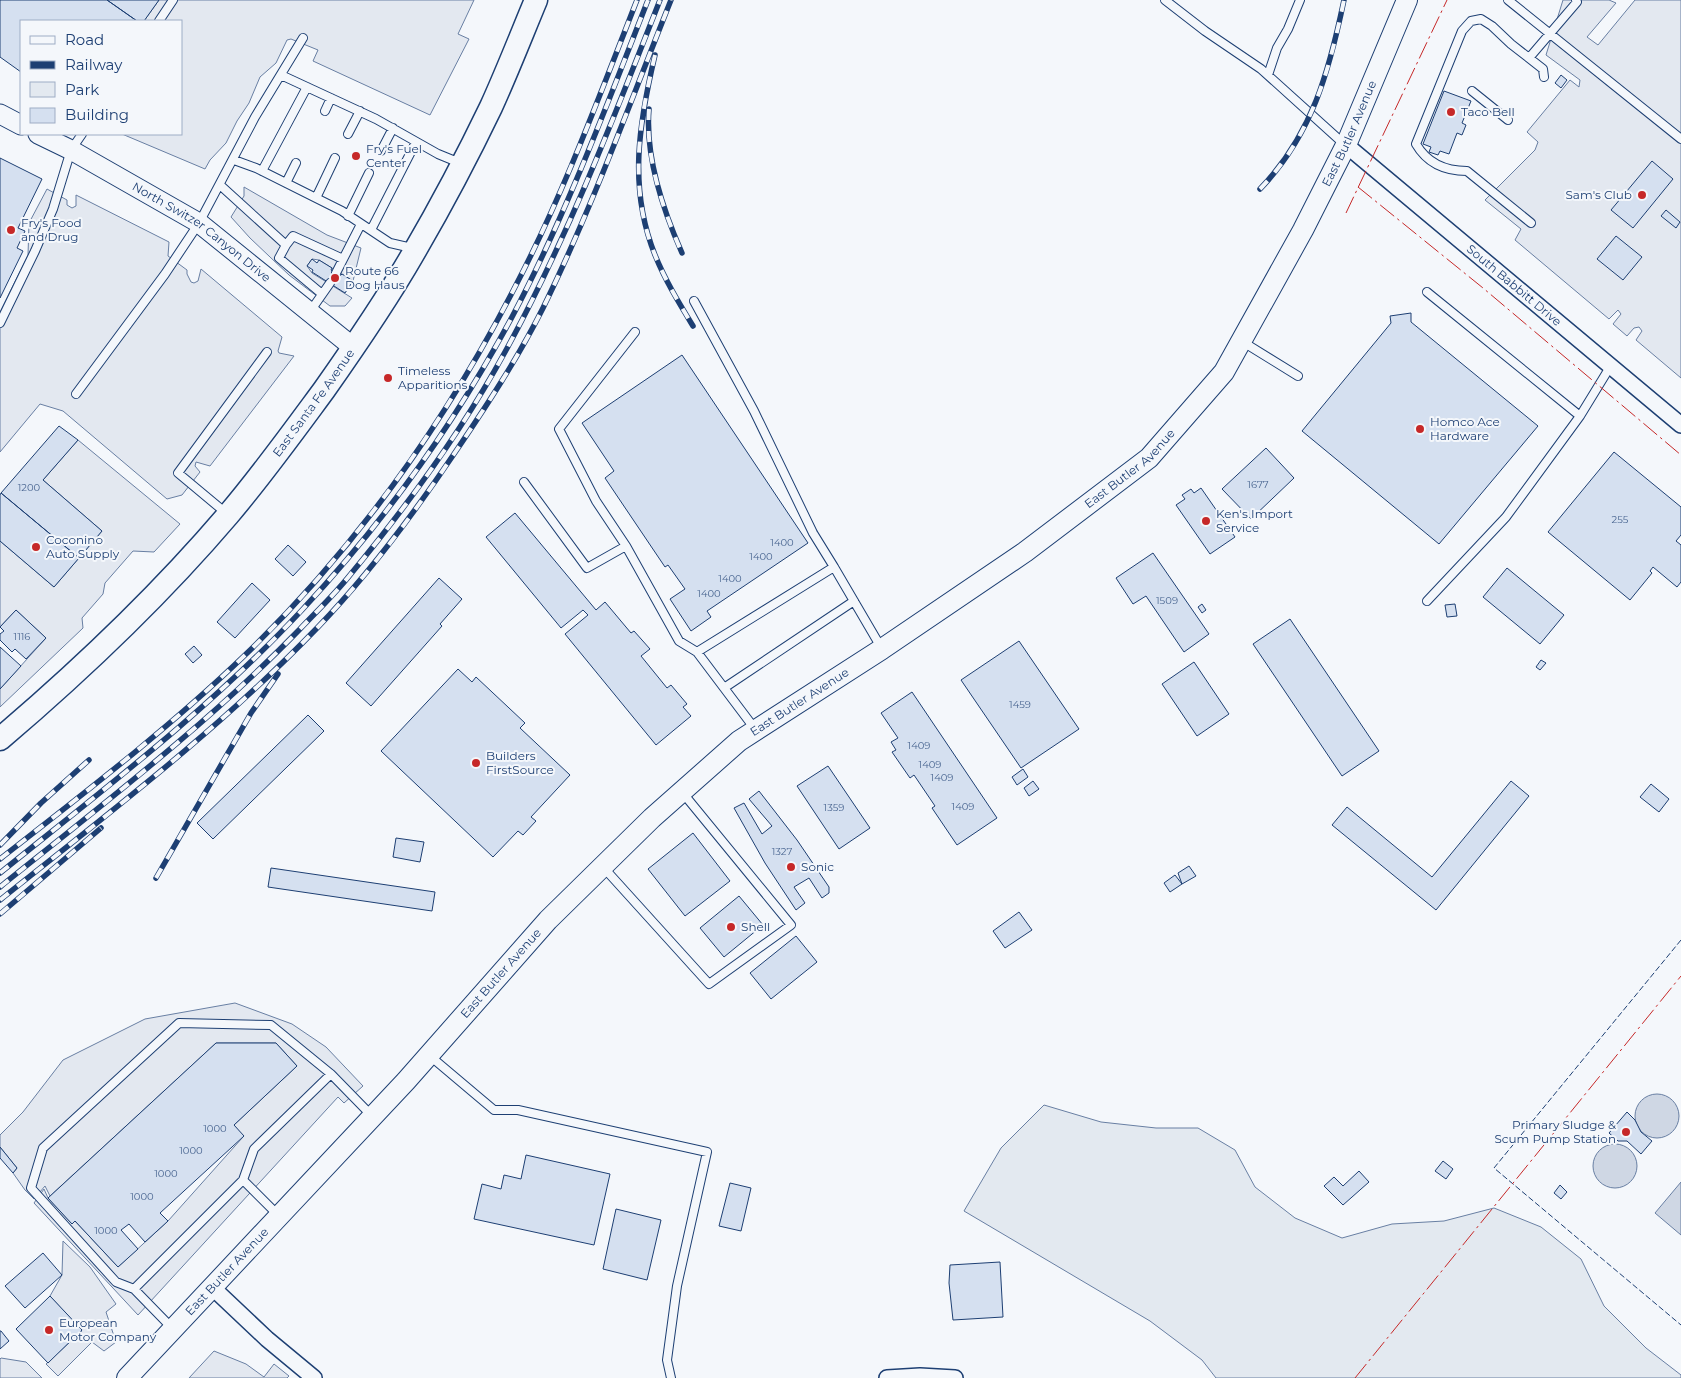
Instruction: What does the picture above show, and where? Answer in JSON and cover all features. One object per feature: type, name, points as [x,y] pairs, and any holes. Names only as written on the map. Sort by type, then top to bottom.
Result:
[{"type":"main road","name":"East Santa Fe Avenue","points":[[0,738],[43,702],[101,648],[183,564],[228,514],[288,439],[354,348],[416,248],[462,164],[494,99],[536,0]]},
{"type":"main road","name":"East Butler Avenue","points":[[127,1378],[373,1117],[548,920],[652,818],[739,742],[882,649],[1025,552],[1149,458],[1224,372],[1303,230],[1346,145],[1407,0]]},
{"type":"street","points":[[0,114],[20,124]]},
{"type":"street","name":"North Switzer Canyon Drive","points":[[40,135],[70,150],[199,224],[354,348]]},
{"type":"street","name":"South Babbitt Drive","points":[[1346,145],[1681,426]]},
{"type":"street","points":[[213,1288],[267,1340],[314,1378]]},
{"type":"street","points":[[887,1378],[920,1376],[955,1378]]},
{"type":"lane","points":[[160,20],[173,0]]},
{"type":"lane","points":[[1164,0],[1268,75],[1346,145]]},
{"type":"lane","points":[[1508,0],[1681,139]]},
{"type":"lane","points":[[1529,58],[1577,2],[1576,0]]},
{"type":"lane","points":[[1268,75],[1277,48],[1288,29],[1298,1]]},
{"type":"lane","points":[[1530,223],[1467,171],[1455,171],[1434,163],[1421,152],[1416,144],[1462,31],[1471,21],[1481,19],[1492,26],[1511,44],[1543,69],[1544,77]]},
{"type":"lane","points":[[76,394],[165,274],[199,224],[255,117],[303,38]]},
{"type":"lane","points":[[281,75],[360,111],[438,154],[462,164]]},
{"type":"lane","points":[[262,171],[307,88]]},
{"type":"lane","points":[[1472,91],[1508,120]]},
{"type":"lane","points":[[325,110],[331,98]]},
{"type":"lane","points":[[348,134],[360,111]]},
{"type":"lane","points":[[381,151],[393,128]]},
{"type":"lane","points":[[0,323],[53,209],[70,150],[81,135]]},
{"type":"lane","points":[[370,230],[416,142]]},
{"type":"lane","points":[[316,198],[335,158]]},
{"type":"lane","points":[[234,160],[262,171],[316,198],[361,224],[390,244],[416,248]]},
{"type":"lane","points":[[286,183],[296,163]]},
{"type":"lane","points":[[348,216],[369,173]]},
{"type":"lane","points":[[220,185],[286,245]]},
{"type":"lane","points":[[336,273],[361,224]]},
{"type":"lane","points":[[322,294],[279,258],[286,245],[293,236],[343,259]]},
{"type":"lane","points":[[309,313],[330,283]]},
{"type":"lane","points":[[1426,292],[1580,416]]},
{"type":"lane","points":[[694,301],[754,411],[813,533],[882,649]]},
{"type":"lane","points":[[635,332],[559,429],[596,501],[626,546],[679,641],[697,652],[756,730]]},
{"type":"lane","points":[[1241,341],[1298,376]]},
{"type":"lane","points":[[228,514],[178,473],[267,352]]},
{"type":"lane","points":[[1427,601],[1506,517],[1580,416],[1610,366]]},
{"type":"lane","points":[[524,482],[587,568],[626,546]]},
{"type":"lane","points":[[697,652],[834,567]]},
{"type":"lane","points":[[724,688],[854,601]]},
{"type":"lane","points":[[603,866],[709,984],[792,925],[682,791]]},
{"type":"lane","points":[[174,1330],[134,1289],[116,1282],[31,1188],[43,1148],[178,1023],[271,1025],[331,1074],[373,1117]]},
{"type":"lane","points":[[429,1055],[494,1110],[518,1110],[706,1152],[677,1286],[667,1360],[671,1378]]},
{"type":"lane","points":[[134,1289],[243,1180],[254,1149],[331,1074]]},
{"type":"lane","points":[[243,1180],[279,1217]]},
{"type":"green space","points":[[1044,1105],[1101,1122],[1156,1128],[1198,1128],[1235,1150],[1255,1187],[1295,1218],[1342,1238],[1392,1224],[1444,1221],[1494,1208],[1541,1227],[1581,1259],[1604,1306],[1646,1348],[1681,1375],[1681,1378],[1216,1378],[1202,1360],[1150,1321],[964,1211],[1001,1148]]},
{"type":"shaded area","points":[[159,0],[474,0],[458,34],[469,39],[430,115],[313,61],[318,50],[291,39],[287,40],[276,63],[260,77],[249,103],[226,143],[210,160],[205,169],[124,135],[182,135],[182,20],[145,20]]},
{"type":"shaded area","points":[[1563,0],[1609,0],[1616,3],[1587,37],[1598,45],[1635,0],[1681,0],[1681,378],[1636,340],[1642,331],[1639,327],[1634,328],[1627,336],[1613,324],[1621,314],[1618,310],[1609,319],[1515,240],[1521,229],[1485,200],[1535,150],[1538,142],[1527,132],[1570,80],[1579,87],[1580,80],[1546,55]]},
{"type":"shaded area","points":[[244,187],[327,235],[361,248],[353,281],[319,260],[312,259],[307,266],[312,273],[352,298],[345,306],[330,306],[289,275],[231,217],[244,196]]},
{"type":"shaded area","points":[[47,189],[67,200],[67,205],[72,208],[76,206],[76,195],[169,242],[168,256],[187,270],[191,282],[198,281],[201,269],[282,337],[279,353],[294,356],[210,466],[196,462],[195,466],[200,472],[182,495],[167,499],[63,411],[40,404],[0,452],[0,312],[28,255],[29,223]]},
{"type":"shaded area","points":[[78,440],[180,524],[154,552],[133,551],[105,583],[103,594],[82,618],[83,628],[0,707],[0,689],[46,638],[16,610],[0,627],[0,541],[54,587],[102,531],[43,480]]},
{"type":"shaded area","points":[[235,1003],[292,1024],[326,1047],[363,1086],[344,1103],[338,1097],[138,1315],[34,1203],[44,1189],[48,1198],[72,1224],[75,1221],[118,1267],[168,1221],[243,1137],[234,1125],[297,1066],[276,1043],[216,1043],[50,1196],[45,1186],[34,1199],[25,1190],[13,1173],[17,1168],[0,1147],[0,1135],[23,1112],[63,1060],[145,1019]]},
{"type":"shaded area","points":[[1661,1094],[1673,1100],[1678,1107],[1678,1125],[1673,1132],[1666,1137],[1653,1138],[1645,1135],[1638,1128],[1635,1112],[1638,1104],[1645,1097]]},
{"type":"shaded area","points":[[1619,1144],[1631,1150],[1636,1157],[1636,1175],[1631,1182],[1624,1187],[1611,1188],[1603,1185],[1596,1178],[1593,1162],[1596,1154],[1603,1147]]},
{"type":"shaded area","points":[[1681,1182],[1681,1235],[1655,1213]]},
{"type":"shaded area","points":[[63,1241],[90,1267],[116,1304],[106,1312],[116,1342],[104,1351],[92,1342],[58,1376],[46,1364],[82,1331],[50,1296],[62,1275]]},
{"type":"shaded area","points":[[214,1351],[246,1364],[264,1377],[274,1364],[289,1376],[287,1378],[189,1378]]},
{"type":"shaded area","points":[[1,1358],[26,1362],[42,1378],[0,1378]]},
{"type":"building","points":[[0,0],[107,0],[136,20],[20,20],[20,71],[0,57]]},
{"type":"building","points":[[107,0],[159,0],[145,20],[136,20]]},
{"type":"building","points":[[1561,75],[1567,80],[1561,88],[1555,83]]},
{"type":"building","name":"Taco Bell","points":[[1444,91],[1471,101],[1462,123],[1466,125],[1462,135],[1457,133],[1449,154],[1440,151],[1438,155],[1429,152],[1431,147],[1423,144]]},
{"type":"building","name":"Fry's Food and Drug","points":[[0,158],[42,179],[18,228],[25,231],[17,248],[23,251],[0,298]]},
{"type":"building","name":"Sam's Club","points":[[1652,161],[1673,179],[1633,228],[1611,210]]},
{"type":"building","points":[[1666,210],[1680,222],[1676,228],[1661,216]]},
{"type":"building","points":[[1616,236],[1642,257],[1623,280],[1597,259]]},
{"type":"building","name":"Route 66 Dog Haus","points":[[312,259],[317,263],[319,260],[332,268],[331,270],[340,276],[342,274],[353,281],[345,293],[312,272],[313,270],[307,266]]},
{"type":"building","name":"Homco Ace Hardware","points":[[1411,313],[1411,322],[1538,426],[1439,544],[1302,431],[1391,323],[1390,316]]},
{"type":"building","points":[[682,355],[808,543],[707,611],[711,617],[691,631],[670,599],[685,589],[668,565],[665,567],[605,478],[614,471],[582,423]]},
{"type":"building","points":[[59,426],[78,440],[43,480],[102,531],[79,558],[1,493]]},
{"type":"building","points":[[1266,448],[1294,478],[1251,519],[1222,489]]},
{"type":"building","points":[[1614,452],[1681,507],[1681,535],[1676,541],[1681,545],[1681,582],[1677,587],[1653,567],[1650,571],[1652,573],[1630,600],[1548,532]]},
{"type":"building","name":"Ken's Import Service","points":[[1201,488],[1235,537],[1210,554],[1176,505],[1185,499],[1182,495],[1191,489],[1194,493]]},
{"type":"building","points":[[1,493],[79,558],[54,587],[0,541]]},
{"type":"building","points":[[515,513],[596,610],[605,602],[631,633],[634,631],[650,649],[641,656],[667,688],[671,685],[687,704],[683,707],[691,716],[656,745],[565,634],[588,615],[583,610],[561,628],[486,537]]},
{"type":"building","points":[[288,545],[306,562],[293,576],[275,559]]},
{"type":"building","points":[[1153,553],[1209,634],[1184,652],[1146,596],[1133,604],[1116,578]]},
{"type":"building","points":[[1507,568],[1564,615],[1540,644],[1483,597]]},
{"type":"building","points":[[439,578],[462,599],[440,624],[442,626],[371,706],[346,683]]},
{"type":"building","points":[[252,583],[270,600],[235,638],[217,622]]},
{"type":"building","points":[[1202,604],[1206,610],[1202,613],[1198,607]]},
{"type":"building","points":[[1455,604],[1457,616],[1447,617],[1445,605]]},
{"type":"building","points":[[16,610],[46,638],[26,659],[15,649],[12,652],[0,640],[0,634],[4,631],[0,627]]},
{"type":"building","points":[[1290,619],[1379,751],[1342,776],[1253,644]]},
{"type":"building","points":[[1019,641],[1079,729],[1021,768],[961,680]]},
{"type":"building","points":[[194,646],[202,655],[193,663],[185,654]]},
{"type":"building","points":[[0,647],[21,666],[0,689]]},
{"type":"building","points":[[1541,660],[1546,663],[1540,670],[1536,667]]},
{"type":"building","points":[[1194,662],[1229,714],[1197,736],[1162,684]]},
{"type":"building","name":"Builders FirstSource","points":[[458,669],[472,682],[476,677],[525,723],[520,728],[570,775],[531,817],[536,821],[523,835],[518,831],[493,857],[381,751]]},
{"type":"building","points":[[912,692],[997,818],[957,845],[932,808],[935,806],[914,775],[910,778],[892,752],[896,750],[891,742],[898,738],[881,713]]},
{"type":"building","points":[[308,715],[324,731],[213,839],[197,823]]},
{"type":"building","points":[[828,766],[870,828],[839,849],[797,786]]},
{"type":"building","points":[[1023,769],[1028,777],[1017,785],[1012,777]]},
{"type":"building","points":[[1033,781],[1039,789],[1029,796],[1024,788]]},
{"type":"building","points":[[1511,781],[1529,796],[1436,910],[1332,825],[1347,807],[1432,877]]},
{"type":"building","points":[[1651,784],[1669,799],[1659,812],[1640,797]]},
{"type":"building","points":[[759,791],[797,840],[829,887],[829,893],[822,898],[809,878],[794,887],[805,903],[796,910],[765,863],[734,808],[744,803],[762,834],[772,826],[749,799]]},
{"type":"building","points":[[693,833],[730,881],[685,916],[648,869]]},
{"type":"building","points":[[396,838],[424,842],[420,862],[393,857]]},
{"type":"building","points":[[1189,866],[1196,876],[1182,884],[1178,873]]},
{"type":"building","points":[[271,868],[435,892],[432,911],[268,887]]},
{"type":"building","points":[[1175,875],[1182,884],[1170,892],[1164,883]]},
{"type":"building","name":"Shell","points":[[739,896],[763,925],[724,957],[700,928]]},
{"type":"building","points":[[1019,912],[1032,930],[1005,948],[993,931]]},
{"type":"building","points":[[796,936],[817,962],[771,999],[750,973]]},
{"type":"building","points":[[216,1043],[276,1043],[297,1066],[234,1125],[244,1136],[160,1213],[168,1221],[145,1242],[129,1224],[121,1230],[138,1249],[118,1267],[75,1221],[72,1224],[48,1198]]},
{"type":"building","name":"Primary Sludge & Scum Pump Station","points":[[1627,1112],[1635,1120],[1641,1132],[1652,1141],[1641,1154],[1627,1141],[1618,1141],[1609,1133]]},
{"type":"building","points":[[0,1147],[17,1168],[13,1173],[0,1158]]},
{"type":"building","points":[[526,1155],[610,1174],[594,1245],[474,1219],[482,1184],[501,1189],[504,1175],[521,1179]]},
{"type":"building","points":[[1443,1161],[1453,1169],[1446,1179],[1435,1171]]},
{"type":"building","points":[[1359,1171],[1369,1182],[1343,1205],[1324,1186],[1334,1177],[1343,1186]]},
{"type":"building","points":[[730,1183],[751,1188],[741,1231],[719,1226]]},
{"type":"building","points":[[1560,1185],[1567,1192],[1561,1199],[1554,1193]]},
{"type":"building","points":[[616,1209],[661,1220],[647,1280],[603,1269]]},
{"type":"building","points":[[43,1253],[62,1275],[25,1308],[5,1286]]},
{"type":"building","points":[[1000,1262],[1003,1317],[953,1320],[949,1283],[950,1265]]},
{"type":"building","name":"European Motor Company","points":[[50,1296],[82,1330],[48,1363],[16,1329]]},
{"type":"building","points":[[0,1331],[9,1341],[0,1349]]},
{"type":"railway","points":[[0,859],[94,785],[215,683],[284,615],[360,529],[427,436],[459,387],[515,287],[549,217],[580,145],[637,0]]},
{"type":"railway","points":[[0,873],[156,747],[231,681],[302,610],[389,507],[467,395],[532,278],[568,200],[648,0]]},
{"type":"railway","points":[[0,887],[116,794],[229,698],[265,664],[338,589],[413,495],[471,410],[528,309],[588,179],[660,0]]},
{"type":"railway","points":[[0,900],[164,769],[243,700],[318,627],[374,564],[408,519],[491,399],[543,308],[594,194],[671,0]]},
{"type":"railway","points":[[1260,189],[1293,147],[1316,101],[1332,52],[1344,0]]},
{"type":"railway","points":[[655,55],[641,130],[639,155],[641,205],[655,255],[672,291],[693,326]]},
{"type":"railway","points":[[649,109],[650,146],[657,183],[668,219],[682,253]]},
{"type":"railway","points":[[156,878],[251,713],[278,674]]},
{"type":"railway","points":[[0,845],[41,803],[89,760]]},
{"type":"railway","points":[[0,914],[101,828]]},
{"type":"fence","points":[[1681,940],[1494,1168],[1681,1325]]},
{"type":"power","points":[[1346,213],[1447,0]]},
{"type":"power","points":[[1358,187],[1483,288],[1681,455]]},
{"type":"power","points":[[1355,1378],[1681,976]]},
{"type":"place","name":"Taco Bell","points":[[1451,112]]},
{"type":"place","name":"Fry's Fuel Center","points":[[356,156]]},
{"type":"place","name":"Sam's Club","points":[[1642,195]]},
{"type":"place","name":"Fry's Food and Drug","points":[[11,230]]},
{"type":"place","name":"Route 66 Dog Haus","points":[[335,278]]},
{"type":"place","name":"Timeless Apparitions","points":[[388,378]]},
{"type":"place","name":"Homco Ace Hardware","points":[[1420,429]]},
{"type":"place","name":"Ken's Import Service","points":[[1206,521]]},
{"type":"place","name":"Coconino Auto Supply","points":[[36,547]]},
{"type":"place","name":"Builders FirstSource","points":[[476,763]]},
{"type":"place","name":"Sonic","points":[[791,867]]},
{"type":"place","name":"Shell","points":[[731,927]]},
{"type":"place","name":"Primary Sludge & Scum Pump Station","points":[[1626,1132]]},
{"type":"place","name":"European Motor Company","points":[[49,1330]]}]
